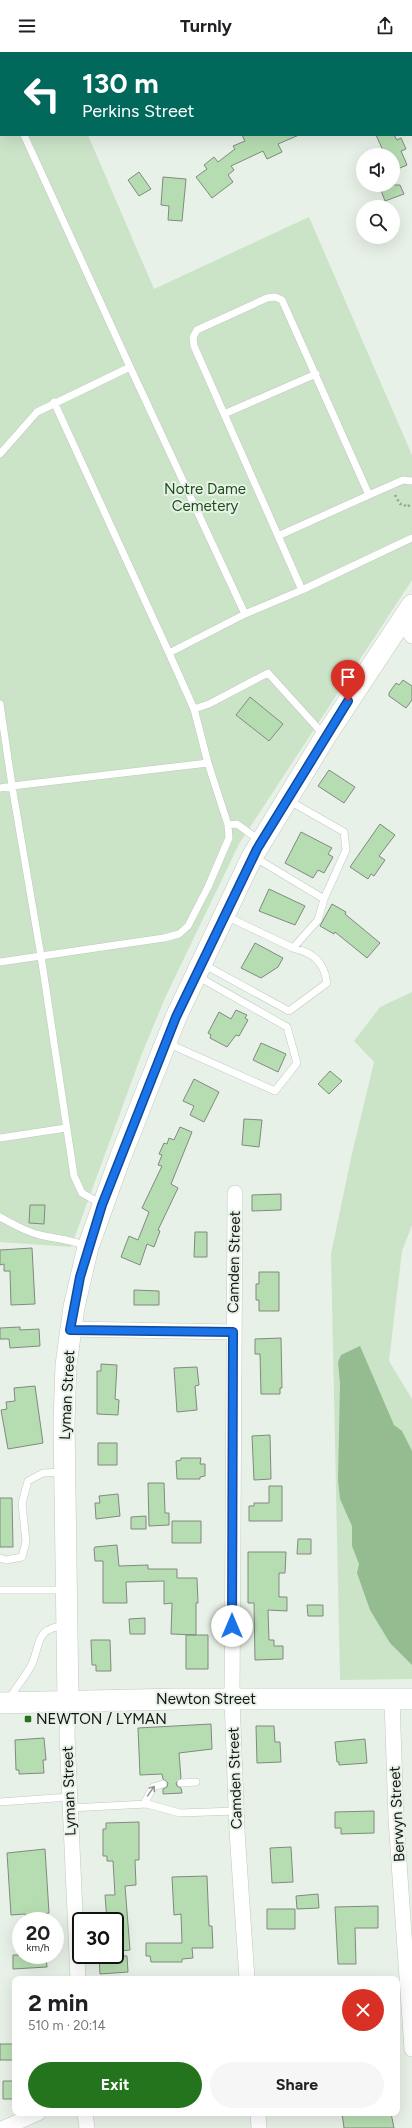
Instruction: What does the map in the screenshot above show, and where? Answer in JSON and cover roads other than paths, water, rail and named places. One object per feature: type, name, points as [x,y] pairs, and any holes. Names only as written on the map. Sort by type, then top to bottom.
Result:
[{"type":"main road","name":"Lyman Street","points":[[68,1701],[64,1472],[65,1401],[70,1330],[88,1247],[102,1205],[166,1042],[198,969],[257,849],[325,737],[409,620]]},
{"type":"main road","name":"Newton Street","points":[[4,1703],[232,1699],[402,1699]]},
{"type":"street","name":"Camden Street","points":[[235,1193],[232,1699],[236,1811],[247,1976]]},
{"type":"street","points":[[70,1330],[233,1332]]},
{"type":"street","name":"Berwyn Street","points":[[402,1699],[396,1819],[412,2049]]},
{"type":"street","name":"Lyman Street","points":[[68,1701],[67,1736],[69,1803],[78,1976]]},
{"type":"street","points":[[4,2128],[31,2116]]},
{"type":"street","points":[[85,2116],[86,2128]]},
{"type":"street","points":[[258,2116],[259,2128]]},
{"type":"lane","points":[[24,136],[245,614]]},
{"type":"lane","points":[[302,590],[194,346],[194,333],[199,328],[267,298],[279,298],[285,303],[369,494]]},
{"type":"lane","points":[[0,454],[30,418],[54,402],[130,367]]},
{"type":"lane","points":[[224,414],[316,374]]},
{"type":"lane","points":[[0,962],[164,938],[179,934],[188,926],[208,888],[229,838],[228,825],[208,763],[194,709],[54,402]]},
{"type":"lane","points":[[278,536],[403,480],[412,481]]},
{"type":"lane","points":[[169,653],[245,614],[302,590],[412,538]]},
{"type":"lane","points":[[194,709],[210,704],[268,673],[325,737]]},
{"type":"lane","points":[[0,704],[12,786],[41,956],[74,1176],[78,1188],[82,1193],[102,1205]]},
{"type":"lane","points":[[0,788],[208,763]]},
{"type":"lane","points":[[286,799],[344,832],[346,850],[324,899],[318,920],[293,948]]},
{"type":"lane","points":[[228,825],[237,824],[257,849],[324,899]]},
{"type":"lane","points":[[198,969],[289,1012],[327,983],[326,972],[311,953],[293,948],[224,915]]},
{"type":"lane","points":[[166,1042],[275,1091],[297,1063],[286,1027],[198,969]]},
{"type":"lane","points":[[0,1138],[66,1128]]},
{"type":"lane","points":[[0,1217],[26,1231],[74,1241],[88,1247]]},
{"type":"lane","points":[[0,1558],[6,1560],[22,1557],[26,1542],[22,1503],[28,1481],[43,1473],[64,1472]]},
{"type":"lane","points":[[0,1590],[66,1590]]},
{"type":"lane","points":[[4,1703],[30,1666],[43,1633],[51,1627],[67,1624]]},
{"type":"lane","points":[[181,1783],[196,1782]]},
{"type":"lane","points":[[144,1804],[153,1787],[163,1784]]},
{"type":"lane","points":[[0,1802],[144,1804],[155,1805],[180,1813],[236,1811]]},
{"type":"place","name":"NEWTON / LYMAN","points":[[28,1719]]},
{"type":"park label","name":"Notre Dame Cemetery","points":[[205,498]]}]
